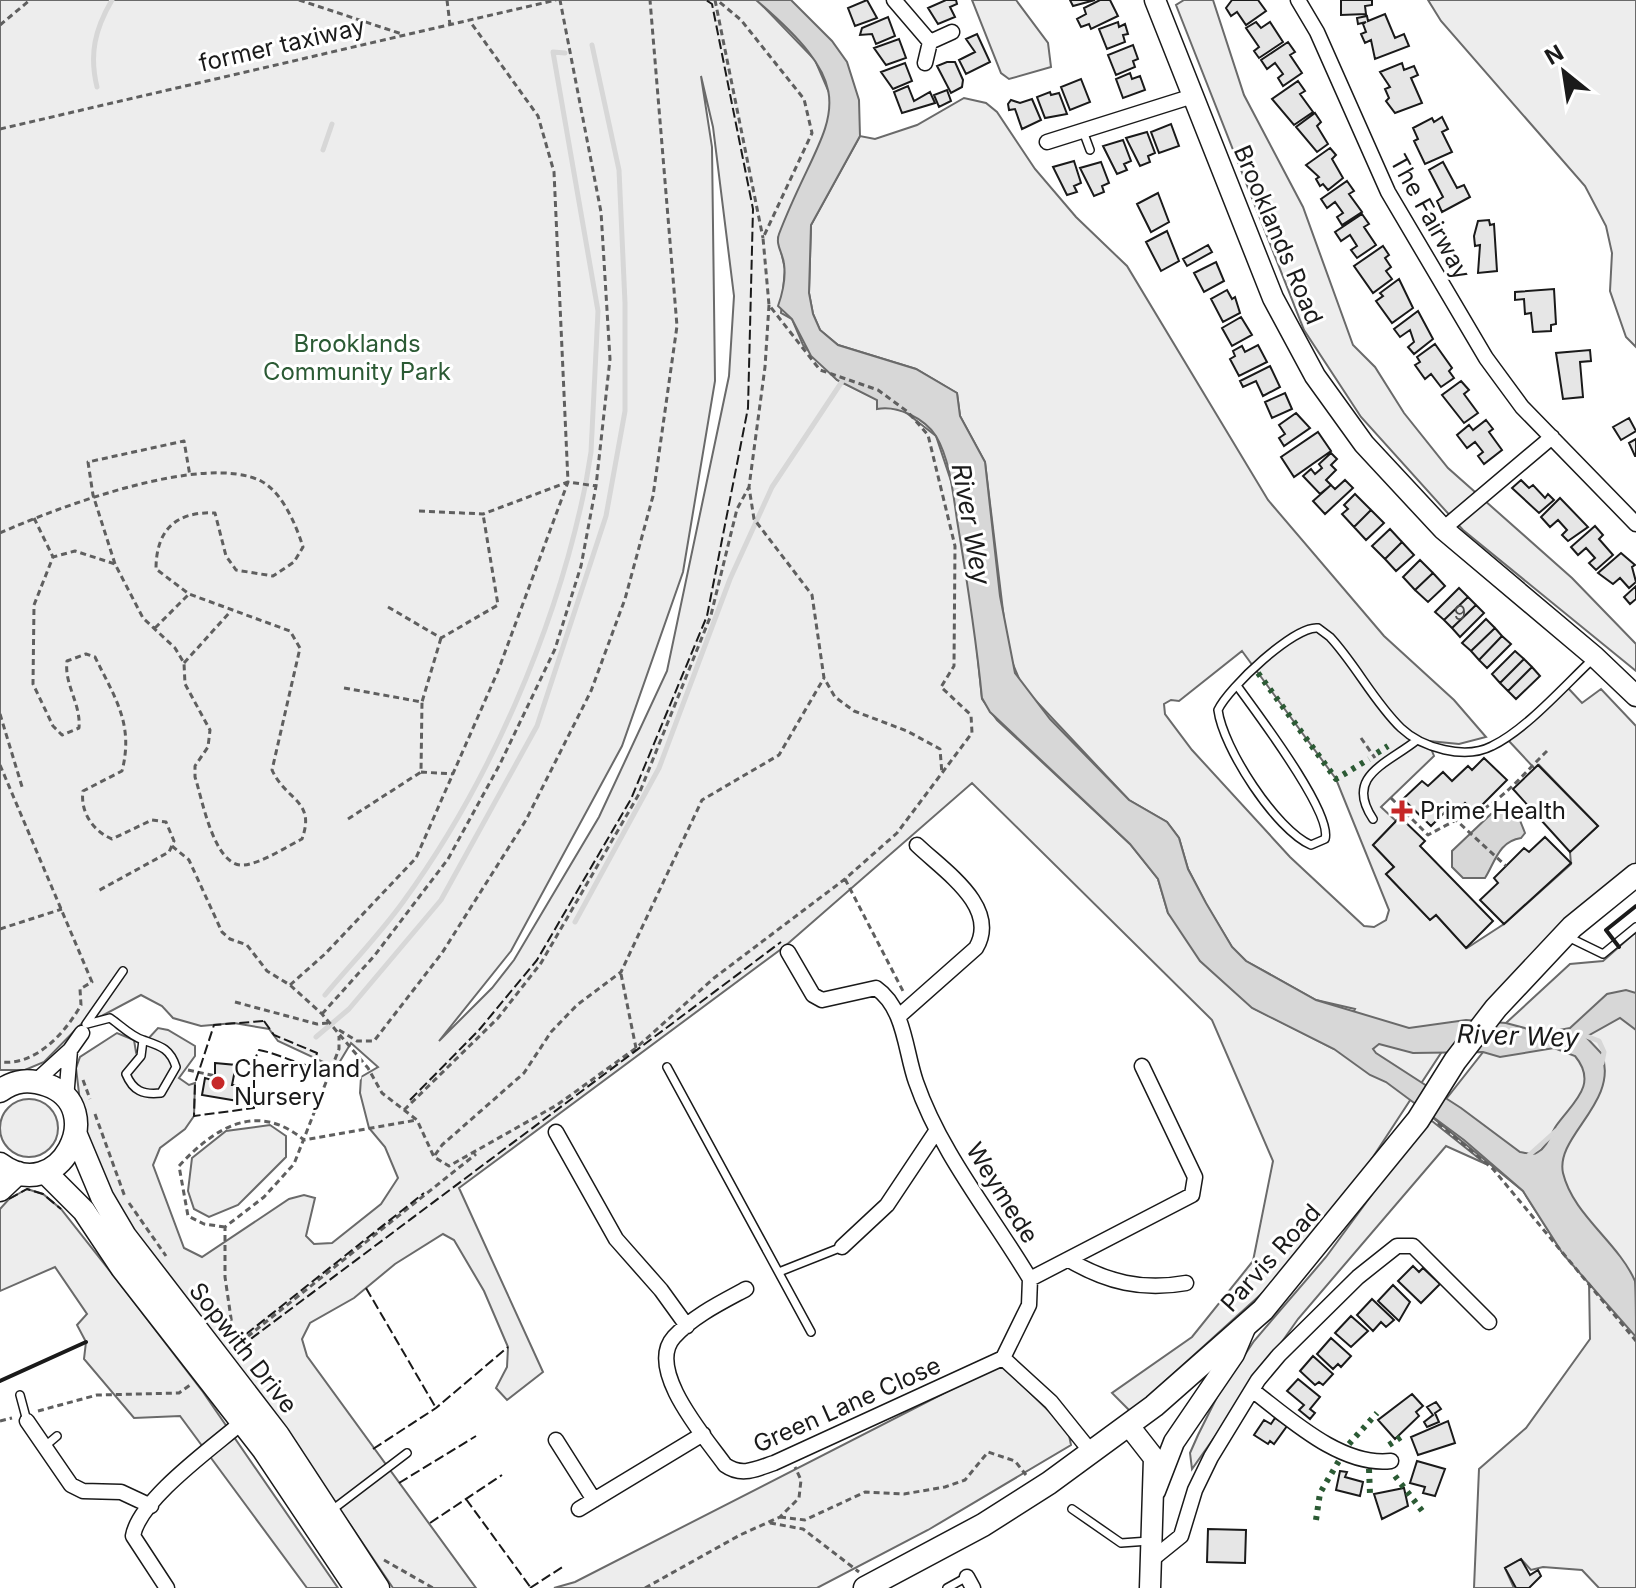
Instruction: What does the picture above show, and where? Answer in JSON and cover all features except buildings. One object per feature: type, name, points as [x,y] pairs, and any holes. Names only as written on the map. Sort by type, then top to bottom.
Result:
[{"type":"main road","name":"Brooklands Road","points":[[1161,2],[1193,96],[1292,337],[1364,444],[1443,529],[1595,657],[1636,696]]},
{"type":"main road","name":"Parvis Road","points":[[862,1580],[952,1542],[1040,1489],[1129,1426],[1245,1328],[1296,1274],[1422,1124],[1455,1061],[1496,1008],[1564,935],[1636,875]]},
{"type":"main road","points":[[1587,914],[1636,886]]},
{"type":"main road","points":[[13,1083],[53,1087],[66,1099]]},
{"type":"main road","name":"Sopwith Drive","points":[[66,1099],[73,1110],[76,1135],[102,1197],[125,1236],[278,1435],[330,1511],[382,1578]]},
{"type":"main road","points":[[0,1190],[9,1169],[45,1172],[65,1157],[76,1135]]},
{"type":"main road","name":"Sopwith Drive","points":[[45,1172],[84,1211],[122,1268],[263,1449],[356,1588]]},
{"type":"main road","points":[[1155,1491],[1174,1442],[1234,1354],[1245,1328]]},
{"type":"main road","points":[[1129,1426],[1154,1458],[1150,1588]]},
{"type":"street","points":[[894,0],[930,42]]},
{"type":"street","name":"The Fairway","points":[[1298,0],[1317,32],[1388,192],[1435,275],[1506,388],[1636,524]]},
{"type":"street","points":[[930,42],[952,32]]},
{"type":"street","points":[[925,63],[930,42]]},
{"type":"street","points":[[1047,142],[1193,96]]},
{"type":"street","points":[[1443,529],[1552,437]]},
{"type":"street","points":[[898,1017],[976,948],[984,934],[982,913],[917,845]]},
{"type":"street","name":"Weymede","points":[[784,947],[813,995],[822,1000],[876,988],[890,997],[916,1083],[937,1130],[1030,1279],[1029,1305],[1003,1358]]},
{"type":"street","points":[[13,1083],[70,1050],[84,1029]]},
{"type":"street","name":"Sopwith Drive","points":[[66,1099],[70,1050]]},
{"type":"street","name":"Weymede","points":[[1030,1279],[1192,1195],[1195,1177],[1142,1066]]},
{"type":"street","name":"Weymede","points":[[842,1247],[887,1205],[937,1130]]},
{"type":"street","points":[[556,1132],[616,1239],[661,1290],[687,1326]]},
{"type":"street","points":[[1150,1551],[1181,1536],[1195,1490],[1211,1457],[1252,1390],[1300,1332],[1358,1277],[1397,1246],[1413,1246],[1489,1322]]},
{"type":"street","points":[[1069,1260],[1119,1284],[1165,1287],[1186,1283]]},
{"type":"street","name":"Green Lane Close","points":[[746,1289],[673,1338],[666,1352],[665,1366],[671,1384],[703,1434],[734,1471],[747,1472],[790,1456],[1003,1358]]},
{"type":"street","points":[[1003,1358],[1066,1418],[1092,1453]]},
{"type":"street","points":[[1252,1390],[1336,1448],[1379,1462],[1391,1461]]},
{"type":"street","points":[[26,1418],[43,1448],[71,1485],[83,1491],[121,1492],[151,1506]]},
{"type":"street","points":[[167,1588],[133,1536],[135,1524],[241,1423]]},
{"type":"street","points":[[579,1509],[703,1434]]},
{"type":"street","points":[[556,1440],[594,1500]]},
{"type":"lane","points":[[1083,131],[1090,150]]},
{"type":"lane","points":[[1238,687],[1301,779],[1324,820],[1327,832],[1319,844],[1302,841],[1289,830],[1228,742],[1218,710],[1254,667],[1305,629],[1318,628],[1350,658],[1399,726],[1426,745],[1463,752],[1491,747],[1533,714],[1595,657]]},
{"type":"lane","points":[[1373,819],[1361,802],[1362,785],[1417,740]]},
{"type":"lane","points":[[1564,935],[1603,954],[1636,927]]},
{"type":"lane","points":[[84,1029],[123,971]]},
{"type":"lane","points":[[84,1029],[110,1018],[143,1040],[154,1041],[172,1054],[176,1067],[161,1093],[146,1095],[130,1085],[126,1074],[141,1056],[143,1040]]},
{"type":"lane","points":[[667,1067],[811,1332]]},
{"type":"lane","points":[[779,1272],[842,1247]]},
{"type":"lane","points":[[20,1395],[26,1418]]},
{"type":"lane","points":[[43,1448],[57,1436]]},
{"type":"lane","points":[[330,1511],[407,1453]]},
{"type":"lane","points":[[1072,1509],[1121,1543],[1150,1551]]},
{"type":"lane","points":[[947,1588],[970,1582]]},
{"type":"path","points":[[0,25],[30,0]]},
{"type":"path","points":[[299,0],[406,35]]},
{"type":"path","points":[[447,0],[450,25]]},
{"type":"path","points":[[322,1014],[375,955],[448,859],[500,764],[555,649],[581,566],[596,486],[610,359],[601,212],[558,0]]},
{"type":"path","name":"former taxiway","points":[[0,129],[558,0]]},
{"type":"path","points":[[335,1029],[357,1041],[374,1041],[442,953],[526,820],[591,691],[625,599],[653,496],[677,326],[650,0]]},
{"type":"path","points":[[716,0],[741,20],[804,99],[812,133],[763,238]]},
{"type":"path","points":[[716,0],[763,238],[769,305],[765,367],[749,487],[755,521],[812,595],[824,678],[835,697],[854,711],[907,731],[940,749],[942,774]]},
{"type":"path","points":[[290,985],[325,954],[416,858],[498,671],[568,482],[554,172],[538,116],[469,20]]},
{"type":"path","points":[[172,846],[189,860],[222,932],[230,939],[247,945],[267,971],[290,985],[322,1014],[368,1068],[382,1093],[417,1120],[434,1157],[449,1166],[557,1105],[636,1048],[714,978],[845,879],[897,833],[972,733],[971,715],[941,687],[954,666],[955,546],[928,435],[908,412],[878,390],[820,370],[769,305]]},
{"type":"path","points":[[0,533],[93,495],[224,472],[262,482],[293,517],[303,547],[294,562],[273,576],[236,570],[226,556],[215,513],[192,512],[176,521],[156,546],[156,569],[189,594],[290,631],[300,648],[272,770],[279,786],[301,803],[308,822],[302,839],[244,865],[232,862],[219,852],[195,777],[195,766],[208,747],[210,730],[185,684],[184,663],[175,648],[143,618],[115,564],[93,495],[88,462],[184,441],[190,476]]},
{"type":"path","points":[[419,511],[483,514],[568,482],[596,486]]},
{"type":"path","points":[[404,1110],[498,1018],[541,963],[639,794],[711,615],[737,509],[749,487]]},
{"type":"path","points":[[421,772],[422,702],[441,638],[498,605],[483,514]]},
{"type":"path","points":[[34,518],[53,557],[34,605],[33,684],[53,726],[62,735],[79,728],[80,711],[65,673],[67,661],[86,654],[95,657],[124,716],[129,744],[122,771],[83,791],[82,802],[100,834],[112,839],[152,820],[166,822],[174,841],[169,852],[96,892]]},
{"type":"path","points":[[53,557],[75,551],[115,564]]},
{"type":"path","points":[[154,628],[189,594]]},
{"type":"path","points":[[388,607],[441,638]]},
{"type":"path","points":[[184,663],[231,611]]},
{"type":"path","points":[[434,1157],[442,1145],[524,1073],[551,1032],[577,1005],[621,972],[702,800],[779,755],[824,678]]},
{"type":"path","points":[[344,688],[422,702]]},
{"type":"path","points":[[0,714],[23,790]]},
{"type":"path","points":[[1361,738],[1382,767]]},
{"type":"path","points":[[1391,798],[1428,835],[1492,806],[1547,751]]},
{"type":"path","points":[[0,765],[92,982],[80,989],[83,997],[72,1021],[45,1048],[33,1056],[0,1062]]},
{"type":"path","points":[[348,819],[421,772],[453,774]]},
{"type":"path","points":[[1456,820],[1506,866]]},
{"type":"path","points":[[845,879],[910,1006]]},
{"type":"path","points":[[0,929],[62,909]]},
{"type":"path","points":[[775,933],[784,947]]},
{"type":"path","points":[[621,972],[636,1048]]},
{"type":"path","points":[[235,1002],[317,1024],[328,1023]]},
{"type":"path","points":[[304,1140],[288,1126],[259,1120],[225,1126],[179,1166],[188,1216],[204,1224],[225,1227],[264,1197],[294,1164],[304,1140],[339,1049],[340,1037],[335,1029]]},
{"type":"path","points":[[176,1067],[216,1076]]},
{"type":"path","points":[[77,1077],[83,1080],[126,1199],[168,1260]]},
{"type":"path","points":[[304,1140],[417,1120]]},
{"type":"path","points":[[1422,1124],[1462,1141],[1493,1169],[1636,1341]]},
{"type":"path","points":[[231,1347],[480,1151]]},
{"type":"path","points":[[225,1227],[225,1277],[233,1332],[231,1347]]},
{"type":"path","points":[[219,1333],[231,1347]]},
{"type":"path","points":[[26,1418],[97,1395],[179,1393],[192,1384]]},
{"type":"path","points":[[780,1517],[805,1520],[865,1492],[904,1494],[945,1487],[965,1480],[988,1452],[1015,1461],[1040,1489]]},
{"type":"path","points":[[645,1588],[740,1535],[780,1517],[799,1498],[801,1480],[790,1456]]},
{"type":"path","points":[[770,1523],[803,1529],[862,1580]]},
{"type":"path","points":[[382,1578],[380,1558],[433,1588]]},
{"type":"shaded area","points":[[0,0],[757,0],[815,60],[831,97],[832,113],[821,143],[778,238],[785,269],[781,313],[792,319],[803,345],[837,380],[878,400],[879,405],[904,411],[936,436],[952,484],[969,572],[982,699],[997,720],[1130,844],[1158,879],[1168,913],[1253,1008],[1334,1049],[1355,1009],[1316,1000],[1246,961],[1232,947],[1206,904],[1188,869],[1179,838],[1167,822],[1129,800],[1022,686],[1008,652],[985,462],[960,416],[957,393],[916,369],[838,345],[820,330],[809,293],[811,225],[860,136],[875,139],[917,125],[964,98],[986,103],[997,112],[1035,169],[1076,217],[1127,266],[1268,500],[1384,636],[1454,700],[1486,737],[1459,744],[1428,741],[1434,756],[1381,807],[1396,821],[1373,845],[1394,867],[1386,874],[1430,920],[1436,915],[1467,948],[1504,924],[1571,864],[1570,852],[1598,826],[1539,765],[1535,769],[1508,740],[1568,688],[1582,703],[1601,689],[1636,726],[1636,875],[1443,1050],[1354,1186],[1289,1269],[1131,1412],[1112,1393],[1192,1337],[1253,1261],[1273,1161],[1212,1020],[972,783],[784,947],[459,1188],[543,1372],[507,1400],[496,1388],[507,1367],[508,1347],[484,1291],[454,1240],[443,1234],[395,1264],[354,1298],[310,1323],[302,1339],[307,1356],[476,1588],[393,1588],[347,1520],[131,1233],[84,1135],[76,1068],[80,1057],[117,1033],[134,1040],[136,1052],[158,1028],[168,1030],[195,1046],[195,1056],[179,1078],[189,1085],[195,1083],[194,1116],[185,1129],[160,1148],[153,1165],[184,1248],[202,1257],[289,1199],[304,1195],[315,1198],[306,1236],[314,1244],[332,1243],[381,1204],[398,1178],[385,1147],[369,1128],[360,1093],[361,1077],[378,1067],[351,1043],[336,1068],[278,1041],[269,1029],[234,1023],[201,1026],[173,1018],[162,1006],[141,995],[94,1020],[90,1015],[44,1062],[25,1070],[0,1070]],"holes":[[[701,76],[713,127],[734,296],[729,376],[667,671],[599,817],[514,960],[492,988],[439,1041],[511,951],[622,746],[683,572],[715,381],[712,147]],[[1242,651],[1336,779],[1389,910],[1386,920],[1374,927],[1364,926],[1290,857],[1192,750],[1165,714],[1164,704],[1171,700],[1179,701]]]},
{"type":"shaded area","points":[[972,0],[1016,0],[1048,43],[1051,67],[1009,79],[1001,73]]},
{"type":"shaded area","points":[[1184,0],[1213,0],[1244,95],[1303,207],[1353,345],[1375,367],[1404,413],[1448,468],[1572,578],[1636,644],[1636,671],[1463,530],[1361,417],[1304,330],[1176,5]]},
{"type":"shaded area","points":[[1428,0],[1636,0],[1636,347],[1626,337],[1610,291],[1612,253],[1606,226],[1585,186],[1441,21]]},
{"type":"shaded area","points":[[1636,932],[1636,1588],[1599,1588],[1582,1570],[1543,1567],[1531,1570],[1521,1559],[1505,1568],[1514,1588],[1474,1588],[1479,1469],[1526,1428],[1590,1339],[1589,1282],[1563,1254],[1523,1191],[1432,1117],[1506,1023],[1570,964],[1603,961]]},
{"type":"shaded area","points":[[29,1099],[50,1107],[58,1128],[50,1149],[29,1157],[8,1149],[0,1128],[8,1107]]},
{"type":"shaded area","points":[[1432,1121],[1486,1164],[1446,1146],[1298,1319],[1192,1469],[1190,1453],[1198,1435],[1218,1395],[1254,1341],[1326,1257],[1424,1124]]},
{"type":"shaded area","points":[[270,1125],[286,1136],[286,1157],[238,1205],[209,1217],[194,1209],[188,1191],[192,1158],[226,1131]]},
{"type":"shaded area","points":[[27,1189],[43,1194],[61,1209],[117,1280],[203,1392],[338,1588],[307,1588],[180,1416],[134,1418],[84,1359],[86,1342],[77,1325],[87,1314],[55,1267],[0,1291],[0,1209],[9,1199]]},
{"type":"shaded area","points":[[1001,1364],[1068,1430],[1071,1445],[928,1530],[817,1588],[554,1588],[575,1582]]},
{"type":"water","points":[[756,0],[791,0],[832,41],[847,62],[859,100],[860,136],[811,225],[809,293],[820,330],[838,345],[916,369],[957,393],[960,416],[985,462],[1000,596],[1015,673],[1050,719],[1129,800],[1167,822],[1179,838],[1188,869],[1232,947],[1246,961],[1316,1000],[1409,1028],[1466,1020],[1506,1023],[1543,1033],[1570,1028],[1607,994],[1626,990],[1636,993],[1636,1030],[1620,1018],[1586,1037],[1602,1054],[1605,1072],[1595,1103],[1568,1146],[1563,1159],[1563,1173],[1576,1202],[1618,1254],[1635,1281],[1636,1337],[1563,1254],[1523,1191],[1464,1140],[1386,1082],[1370,1075],[1334,1049],[1252,1008],[1200,961],[1168,913],[1158,879],[1130,844],[990,712],[982,698],[950,477],[936,436],[917,418],[893,409],[877,409],[877,400],[837,380],[811,356],[792,319],[778,306],[785,274],[779,234],[823,135],[829,111],[827,87],[816,63],[793,34]],"holes":[[[1379,1044],[1413,1053],[1483,1052],[1500,1057],[1554,1048],[1575,1056],[1582,1066],[1584,1085],[1544,1147],[1532,1154],[1520,1152],[1373,1049]]]},
{"type":"water","points":[[1500,812],[1519,818],[1525,833],[1503,848],[1485,878],[1463,878],[1452,867],[1452,851],[1491,814]]},
{"type":"waterway","points":[[97,87],[95,42],[112,0]]},
{"type":"waterway","points":[[316,1037],[349,1009],[441,900],[537,726],[606,516],[625,411],[625,303],[619,170],[592,45]]},
{"type":"waterway","points":[[565,53],[553,52],[598,311],[591,452],[586,482]]},
{"type":"waterway","points":[[323,150],[332,124]]},
{"type":"waterway","points":[[575,922],[659,768],[730,579],[772,487],[843,380]]},
{"type":"waterway","points":[[325,995],[403,902],[464,807],[491,756],[537,650],[572,541],[585,487]]},
{"type":"waterway","name":"River Wey","points":[[1581,1034],[1599,1041],[1604,1052],[1602,1063]]},
{"type":"waterway","name":"River Wey","points":[[1527,1157],[1556,1131]]},
{"type":"hedge","points":[[1258,673],[1336,779],[1369,759]]},
{"type":"hedge","points":[[1377,753],[1388,746]]},
{"type":"hedge","points":[[1349,1444],[1377,1413]]},
{"type":"hedge","points":[[1389,1445],[1401,1437]]},
{"type":"hedge","points":[[1316,1520],[1320,1493],[1340,1459]]},
{"type":"hedge","points":[[1369,1469],[1370,1494]]},
{"type":"hedge","points":[[1395,1476],[1423,1512]]},
{"type":"fence","points":[[410,1100],[479,1030],[537,960],[631,799],[707,616],[748,408],[753,209],[712,4],[706,0]]},
{"type":"fence","points":[[240,1347],[781,942]]},
{"type":"fence","points":[[264,1021],[274,1035],[317,1053],[313,1067],[259,1050],[250,1070],[254,1071],[254,1108],[194,1116],[195,1083],[214,1025],[264,1021]]},
{"type":"fence","points":[[9,1199],[27,1189],[43,1194],[61,1209]]},
{"type":"fence","points":[[235,1343],[424,1193]]},
{"type":"fence","points":[[366,1288],[436,1408]]},
{"type":"fence","points":[[373,1449],[436,1408],[508,1347]]},
{"type":"fence","points":[[399,1483],[476,1436]]},
{"type":"fence","points":[[430,1523],[502,1475]]},
{"type":"fence","points":[[466,1499],[531,1588]]},
{"type":"fence","points":[[530,1588],[564,1566]]},
{"type":"wall","points":[[1619,947],[1606,930],[1636,906]]},
{"type":"wall","points":[[0,1381],[86,1342]]},
{"type":"place","name":"Prime Health","points":[[1402,811]]},
{"type":"place","name":"Cherryland Nursery","points":[[218,1083]]},
{"type":"park label","name":"Brooklands Community Park","points":[[357,358]]}]
